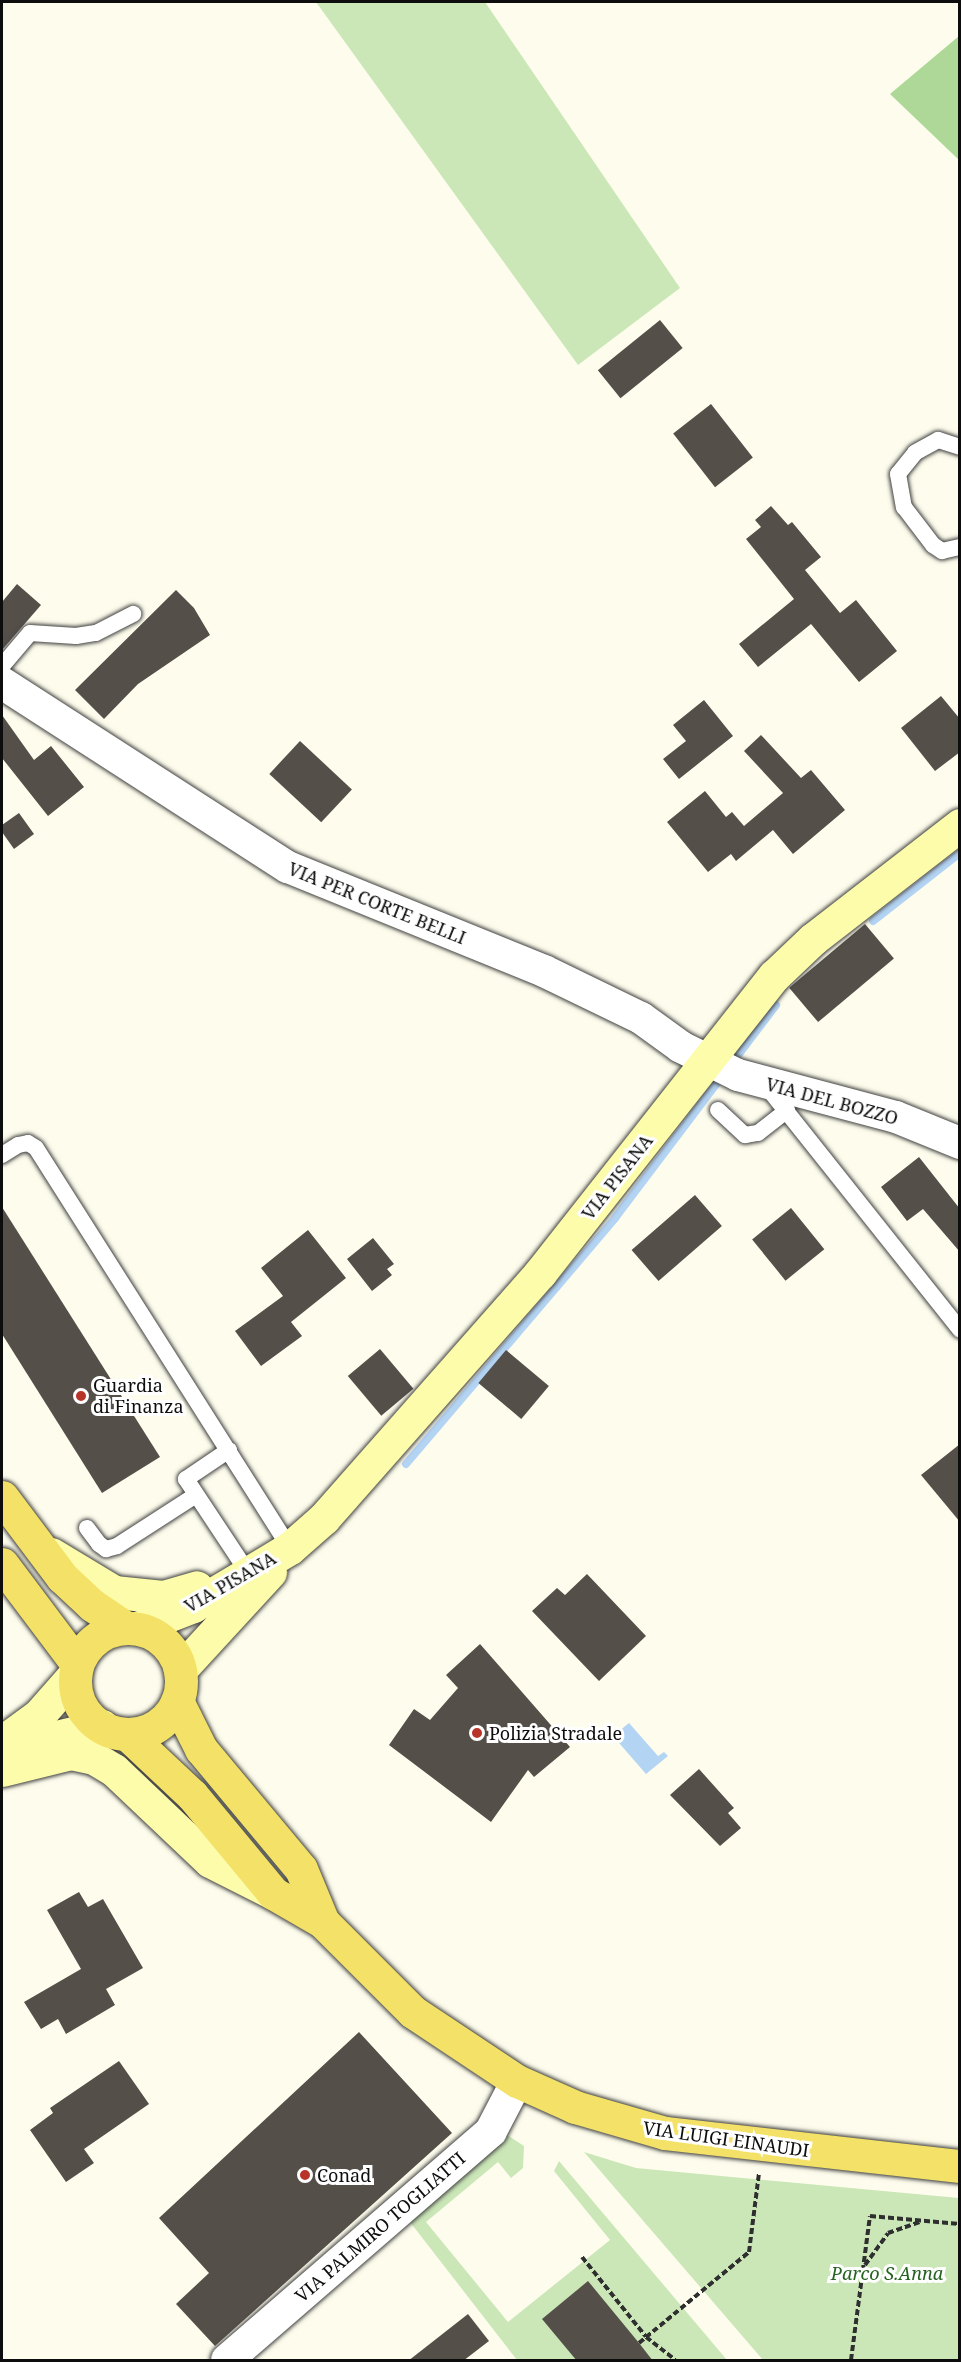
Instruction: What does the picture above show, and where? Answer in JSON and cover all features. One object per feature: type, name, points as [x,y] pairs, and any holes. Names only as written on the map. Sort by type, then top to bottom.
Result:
[{"type":"main road","name":"VIA PISANA","points":[[2,1760],[40,1740],[160,1723],[178,1685],[290,1548],[346,1496],[540,1274],[731,1071],[774,976],[813,939],[960,825]]},
{"type":"main road","points":[[2,1497],[81,1596],[130,1627],[171,1649],[178,1685]]},
{"type":"main road","points":[[39,1546],[95,1583],[139,1598],[163,1597],[247,1571]]},
{"type":"main road","name":"VIA PISANA","points":[[2,1742],[39,1715],[76,1669],[93,1643],[130,1627],[194,1606],[247,1571],[290,1548]]},
{"type":"main road","points":[[2,1564],[76,1669],[79,1699],[192,1795],[273,1893]]},
{"type":"main road","name":"VIA LUIGI EINAUDI","points":[[178,1685],[201,1749],[301,1869],[323,1922],[413,2012],[517,2081],[624,2124],[763,2146],[960,2166]]},
{"type":"main road","points":[[2,1770],[71,1753],[94,1758],[136,1789],[210,1861],[323,1922]]},
{"type":"street","name":"VIA PER CORTE BELLI","points":[[2,683],[288,867],[544,971],[641,1018],[731,1071]]},
{"type":"street","name":"VIA DEL BOZZO","points":[[731,1071],[896,1117],[960,1143]]},
{"type":"street","name":"VIA PALMIRO TOGLIATTI","points":[[227,2361],[490,2131],[517,2081]]},
{"type":"lane","points":[[960,447],[938,440],[915,453],[898,474],[904,507],[933,545],[942,551],[960,547]]},
{"type":"lane","points":[[2,666],[30,633],[76,636],[96,633],[133,614]]},
{"type":"lane","points":[[731,1071],[787,1110],[960,1330]]},
{"type":"lane","points":[[718,1110],[745,1135],[758,1133],[787,1110]]},
{"type":"lane","points":[[2,1155],[18,1145],[27,1143],[36,1148],[290,1548]]},
{"type":"lane","points":[[229,1450],[186,1479],[247,1571]]},
{"type":"lane","points":[[87,1528],[99,1544],[106,1549],[117,1546],[196,1495]]},
{"type":"path","points":[[639,2343],[749,2252],[763,2146]]},
{"type":"path","points":[[851,2361],[870,2216],[960,2224]]},
{"type":"path","points":[[863,2268],[888,2233],[902,2225],[926,2221]]},
{"type":"path","points":[[582,2257],[646,2337],[675,2361]]},
{"type":"green space","points":[[316,2],[485,2],[680,288],[578,365]]},
{"type":"green space","points":[[959,36],[959,160],[890,94]]},
{"type":"green space","points":[[504,2133],[524,2146],[523,2168],[511,2178],[498,2162],[426,2222],[508,2322],[610,2240],[554,2171],[559,2161],[727,2360],[517,2360],[410,2222]]},
{"type":"green space","name":"Parco S.Anna","points":[[584,2152],[636,2168],[959,2198],[959,2360],[763,2360]]},
{"type":"water","points":[[629,1723],[658,1756],[664,1752],[668,1756],[646,1774],[613,1736]]},
{"type":"building","points":[[660,320],[683,348],[620,398],[598,370]]},
{"type":"building","points":[[711,404],[753,458],[715,487],[673,434]]},
{"type":"building","points":[[771,506],[788,525],[792,522],[821,557],[805,570],[840,613],[856,600],[897,651],[859,682],[811,624],[758,667],[739,644],[794,599],[746,539],[761,527],[755,520]]},
{"type":"building","points":[[17,584],[41,605],[2,650],[2,602]]},
{"type":"building","points":[[176,590],[194,608],[210,635],[138,684],[104,719],[75,690]]},
{"type":"building","points":[[941,696],[960,719],[960,752],[935,771],[901,728]]},
{"type":"building","points":[[704,700],[733,736],[679,779],[663,759],[686,741],[673,725]]},
{"type":"building","points":[[2,715],[34,760],[51,746],[84,787],[48,816],[2,758]]},
{"type":"building","points":[[761,735],[801,778],[811,770],[845,810],[793,854],[773,830],[736,861],[731,854],[708,872],[667,822],[705,791],[726,817],[732,812],[744,826],[783,793],[744,751]]},
{"type":"building","points":[[300,741],[352,789],[321,822],[269,774]]},
{"type":"building","points":[[19,813],[34,834],[14,849],[2,832],[2,825]]},
{"type":"building","points":[[865,924],[894,958],[818,1022],[789,988]]},
{"type":"building","points":[[919,1157],[960,1209],[960,1252],[923,1209],[907,1221],[881,1187]]},
{"type":"building","points":[[695,1195],[722,1226],[659,1281],[632,1250]]},
{"type":"building","name":"Guardia di Finanza","points":[[2,1207],[160,1457],[102,1493],[2,1334]]},
{"type":"building","points":[[791,1208],[824,1249],[785,1281],[752,1239]]},
{"type":"building","points":[[308,1230],[346,1278],[291,1322],[302,1336],[261,1366],[235,1331],[283,1296],[261,1268]]},
{"type":"building","points":[[373,1238],[394,1264],[387,1269],[392,1275],[372,1291],[347,1259]]},
{"type":"building","points":[[380,1349],[413,1389],[381,1416],[348,1376]]},
{"type":"building","points":[[506,1350],[549,1386],[521,1419],[478,1383]]},
{"type":"building","points":[[960,1444],[960,1522],[921,1475]]},
{"type":"building","points":[[587,1574],[646,1636],[599,1681],[532,1611],[557,1588],[565,1595]]},
{"type":"building","name":"Polizia Stradale","points":[[480,1644],[570,1747],[534,1777],[528,1770],[491,1822],[389,1745],[414,1709],[430,1720],[458,1688],[446,1675]]},
{"type":"building","points":[[699,1769],[734,1808],[728,1813],[741,1828],[720,1846],[670,1795]]},
{"type":"building","points":[[79,1892],[88,1907],[103,1899],[143,1968],[106,1989],[115,2005],[66,2034],[58,2019],[41,2029],[24,2002],[81,1969],[47,1910]]},
{"type":"building","name":"Conad","points":[[359,2032],[452,2133],[215,2346],[176,2304],[209,2273],[159,2218]]},
{"type":"building","points":[[119,2061],[149,2104],[84,2149],[94,2163],[66,2182],[30,2130],[53,2113],[50,2108]]},
{"type":"building","points":[[588,2281],[653,2361],[577,2361],[542,2319]]},
{"type":"building","points":[[468,2314],[489,2341],[463,2361],[408,2361]]},
{"type":"waterway","points":[[873,921],[960,853]]},
{"type":"waterway","points":[[406,1464],[615,1218],[776,1005]]},
{"type":"place","name":"Guardia di Finanza","points":[[81,1396]]},
{"type":"place","name":"Polizia Stradale","points":[[477,1733]]},
{"type":"place","name":"Conad","points":[[305,2175]]}]
